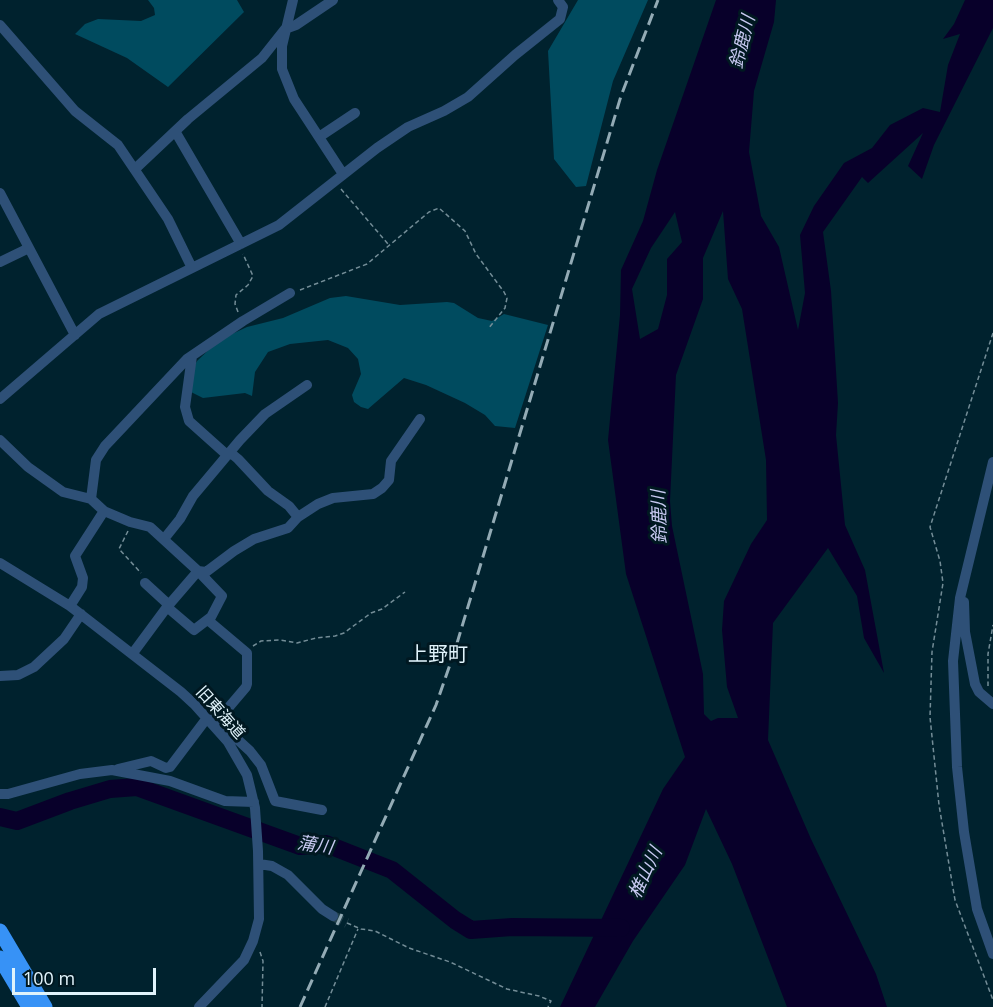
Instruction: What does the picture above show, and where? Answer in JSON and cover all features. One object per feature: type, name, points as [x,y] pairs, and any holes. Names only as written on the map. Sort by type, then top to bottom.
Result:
[{"type":"highway","points":[[0,931],[45,1007]]},
{"type":"highway","points":[[0,958],[29,1007]]},
{"type":"street","points":[[293,0],[282,46],[282,69],[294,99],[319,137],[339,178]]},
{"type":"street","points":[[135,169],[175,131],[262,58],[285,29],[296,25],[333,0]]},
{"type":"street","points":[[0,399],[99,314],[279,225],[408,127],[468,97],[560,19],[564,2]]},
{"type":"street","points":[[0,25],[75,111],[118,145],[168,219],[192,268]]},
{"type":"street","points":[[319,137],[355,113]]},
{"type":"street","points":[[175,131],[240,244]]},
{"type":"street","points":[[0,193],[75,336]]},
{"type":"street","points":[[0,262],[29,248]]},
{"type":"street","points":[[91,500],[92,476],[96,460],[105,446],[192,356],[243,321],[290,293]]},
{"type":"street","points":[[192,356],[187,386],[186,416],[189,421],[227,455],[232,454],[238,459],[268,491],[289,506],[298,518]]},
{"type":"street","points":[[164,539],[180,519],[193,496],[227,455],[265,414],[306,385]]},
{"type":"street","points":[[198,571],[206,572],[254,539],[282,531],[318,504],[333,498],[366,496],[382,488],[388,480],[391,461],[420,419]]},
{"type":"street","points":[[0,440],[28,467],[63,492],[91,500],[104,511],[130,522],[150,527],[164,539],[222,596],[209,621],[247,653],[246,687],[213,719],[170,767],[166,768],[151,761],[112,770],[80,774],[8,794],[0,794]]},
{"type":"street","points":[[993,462],[960,598],[953,661],[957,767],[964,832],[977,909],[993,954]]},
{"type":"street","points":[[70,606],[82,587],[83,578],[75,556],[104,511]]},
{"type":"street","name":"旧東海道","points":[[0,562],[70,606],[213,719],[246,775],[254,805],[259,864],[259,919],[253,941],[244,960],[199,1007]]},
{"type":"street","points":[[132,653],[198,571]]},
{"type":"street","points":[[143,579],[194,630],[211,617]]},
{"type":"street","points":[[960,598],[965,603],[965,632],[975,684],[979,692],[991,703]]},
{"type":"street","points":[[0,676],[18,675],[34,667],[64,639],[81,615]]},
{"type":"street","points":[[213,719],[261,765],[275,801],[322,810]]},
{"type":"street","points":[[112,770],[170,781],[225,801],[254,805]]},
{"type":"street","points":[[259,864],[272,866],[288,875],[322,909],[333,916]]},
{"type":"path","points":[[339,178],[389,245]]},
{"type":"path","points":[[290,293],[361,268],[436,208],[439,208],[465,231],[476,254],[507,298],[505,308],[488,329]]},
{"type":"path","points":[[240,244],[253,276],[235,299],[243,321]]},
{"type":"path","points":[[130,522],[119,549],[143,579]]},
{"type":"path","points":[[247,653],[261,641],[280,640],[297,643],[344,633],[405,592]]},
{"type":"path","points":[[991,703],[987,666],[993,625]]},
{"type":"path","points":[[347,923],[375,931],[409,948],[450,962],[507,989],[551,1001],[548,1007]]},
{"type":"path","points":[[325,1007],[359,928]]},
{"type":"path","points":[[253,941],[263,961],[262,1007]]},
{"type":"shaded area","points":[[148,0],[237,0],[244,12],[168,87],[127,58],[75,34],[85,24],[98,19],[141,21],[155,15],[154,8]]},
{"type":"shaded area","points":[[578,0],[648,0],[613,81],[586,186],[576,187],[554,159],[548,51]]},
{"type":"shaded area","points":[[346,296],[400,305],[454,303],[478,318],[492,321],[504,314],[548,325],[515,428],[495,426],[485,415],[465,403],[426,385],[404,378],[368,409],[361,407],[354,402],[352,395],[361,374],[358,359],[348,348],[328,340],[290,344],[268,352],[255,372],[252,396],[245,393],[203,398],[183,388],[197,361],[219,340],[247,327],[283,318],[330,298]]},
{"type":"water","points":[[716,0],[776,0],[774,22],[754,91],[749,152],[761,216],[779,247],[798,330],[805,293],[800,235],[814,206],[844,163],[872,148],[890,125],[923,108],[940,112],[948,65],[960,34],[943,39],[954,24],[965,0],[993,0],[993,28],[934,145],[922,179],[908,166],[923,133],[868,183],[862,177],[823,232],[831,291],[838,403],[836,435],[845,525],[865,570],[884,673],[864,638],[857,596],[828,548],[773,623],[768,740],[811,839],[876,974],[887,1007],[787,1007],[732,864],[706,809],[685,865],[633,941],[595,1007],[560,1007],[663,789],[685,757],[626,574],[608,440],[620,315],[621,270],[643,221],[657,170]],"holes":[[[723,211],[728,279],[742,309],[766,460],[767,520],[751,544],[724,601],[722,630],[727,687],[738,718],[718,718],[711,721],[704,714],[703,674],[672,526],[670,501],[676,375],[703,299],[703,258]],[[675,212],[682,242],[667,259],[667,295],[658,329],[640,339],[632,289],[651,248]]]},
{"type":"waterway","name":"蒲川","points":[[0,817],[17,821],[110,789],[137,787],[300,846],[326,844],[392,870],[471,930],[512,927],[621,928]]},
{"type":"tunnel","points":[[333,916],[347,923]]},
{"type":"railway","points":[[300,1007],[436,705],[455,650],[621,96],[658,0]]},
{"type":"district","name":"上野町","points":[[438,655]]},
{"type":"water label","name":"鈴鹿川","points":[[743,42]]},
{"type":"water label","name":"鈴鹿川","points":[[660,517]]},
{"type":"water label","name":"椎山川","points":[[646,873]]}]
